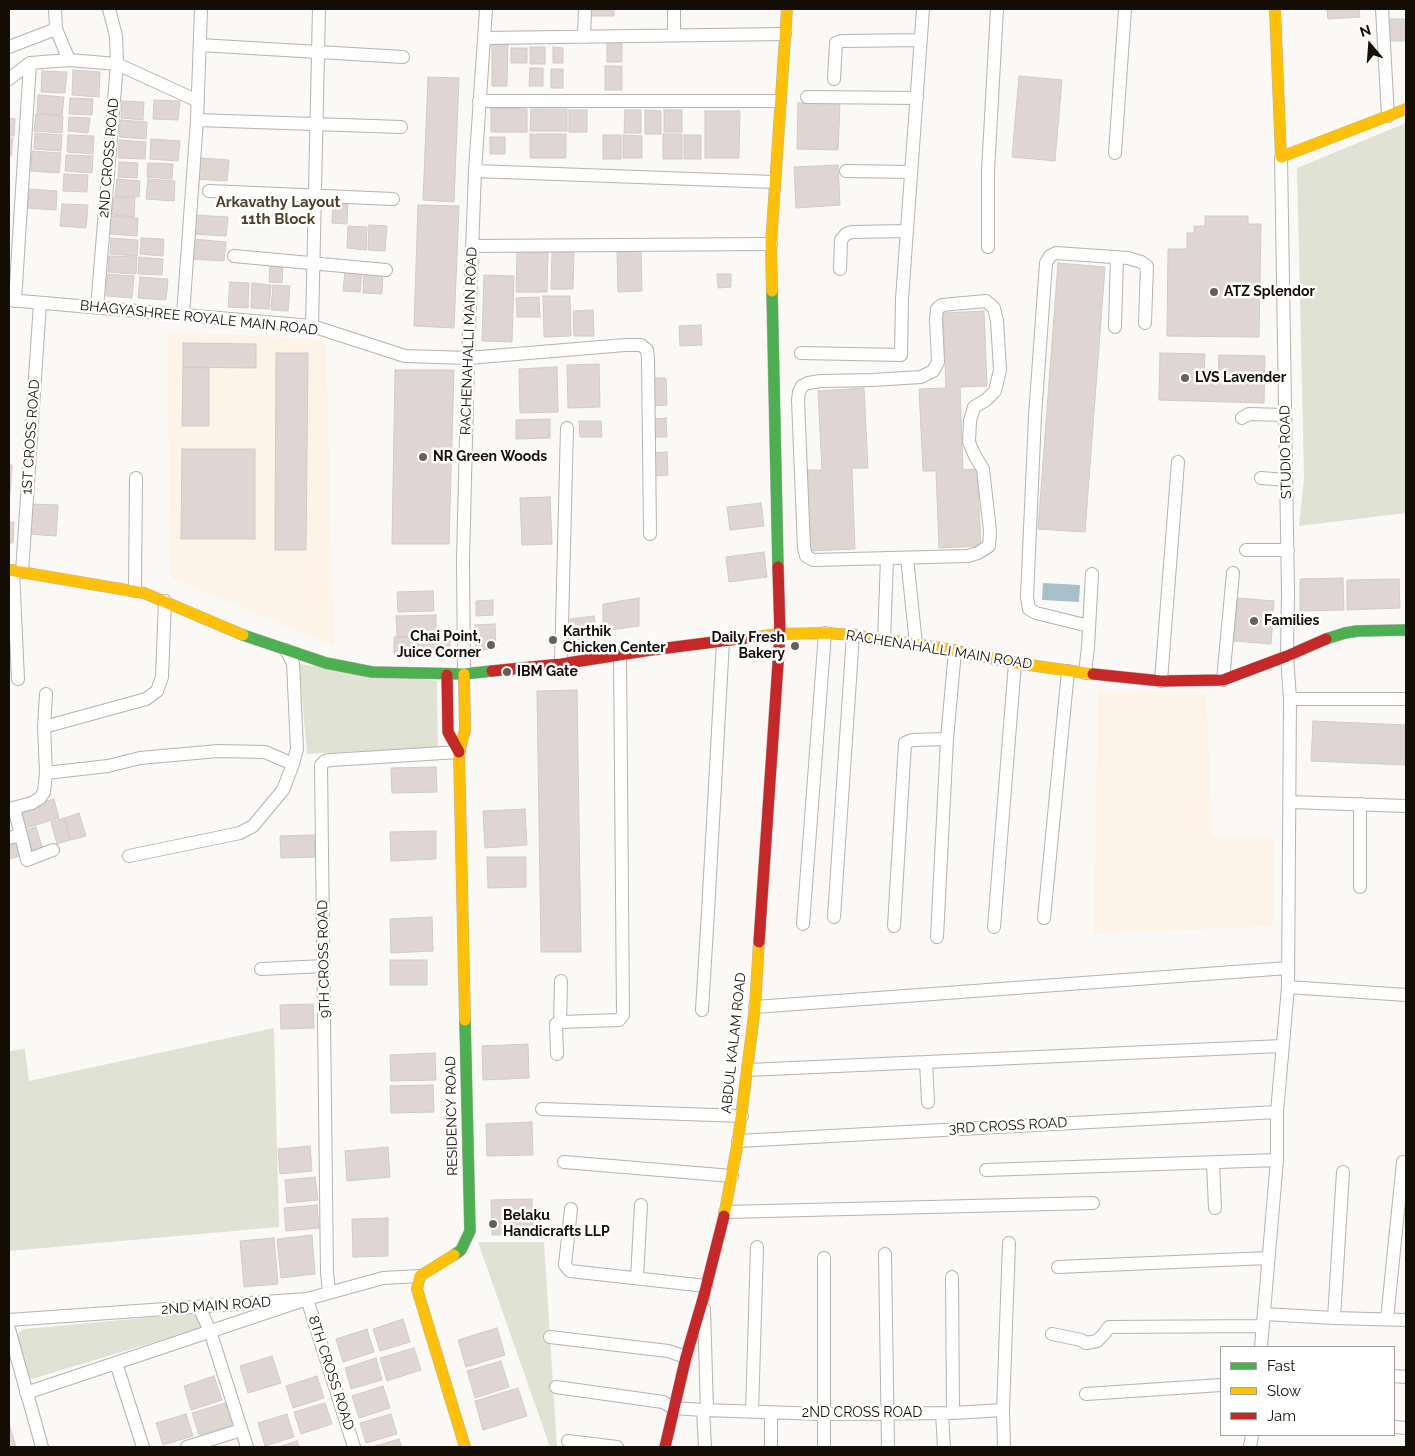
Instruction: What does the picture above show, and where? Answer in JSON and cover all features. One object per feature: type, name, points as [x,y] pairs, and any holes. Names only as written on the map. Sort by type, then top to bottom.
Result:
[{"type":"street","points":[[55,9],[56,30],[69,60]]},
{"type":"street","name":"2ND CROSS ROAD","points":[[97,308],[117,64],[116,36],[109,9]]},
{"type":"street","points":[[183,315],[198,120],[201,9]]},
{"type":"street","points":[[312,326],[319,9]]},
{"type":"street","name":"RACHENAHALLI MAIN ROAD","points":[[464,674],[463,560],[468,358],[475,171],[486,9]]},
{"type":"street","points":[[584,37],[585,9]]},
{"type":"street","points":[[674,9],[674,36]]},
{"type":"street","name":"ABDUL KALAM ROAD","points":[[664,1447],[725,1212],[742,1116],[755,1007],[780,634],[771,244],[787,9]]},
{"type":"street","points":[[801,353],[901,355],[902,299],[923,9]]},
{"type":"street","points":[[988,248],[988,171],[997,9]]},
{"type":"street","points":[[1115,153],[1124,9]]},
{"type":"street","points":[[1275,9],[1281,158],[1406,109]]},
{"type":"street","points":[[1382,9],[1388,116]]},
{"type":"street","points":[[9,46],[56,30]]},
{"type":"street","points":[[484,38],[785,34]]},
{"type":"street","points":[[834,79],[836,44],[842,41],[921,40]]},
{"type":"street","points":[[200,45],[403,57]]},
{"type":"street","points":[[9,79],[30,63],[69,60],[117,64],[198,102]]},
{"type":"street","points":[[12,300],[30,63]]},
{"type":"street","points":[[807,97],[917,98]]},
{"type":"street","points":[[479,100],[780,102]]},
{"type":"street","points":[[198,120],[401,127]]},
{"type":"street","name":"STUDIO ROAD","points":[[1261,1346],[1277,1160],[1277,1112],[1288,987],[1290,699],[1287,656],[1288,550],[1281,158]]},
{"type":"street","points":[[475,171],[774,182]]},
{"type":"street","points":[[846,171],[911,172]]},
{"type":"street","points":[[209,191],[393,198]]},
{"type":"street","points":[[840,269],[841,240],[846,234],[852,232],[907,231]]},
{"type":"street","points":[[472,246],[771,244]]},
{"type":"street","points":[[1089,626],[1036,613],[1029,609],[1027,597],[1035,416],[1045,273],[1046,263],[1050,256],[1056,253],[1128,258],[1147,266],[1141,322]]},
{"type":"street","points":[[234,256],[386,270]]},
{"type":"street","points":[[1115,328],[1118,257]]},
{"type":"street","name":"BHAGYASHREE ROYALE MAIN ROAD","points":[[12,300],[312,326],[405,356],[468,358],[641,345],[647,350],[650,534]]},
{"type":"street","points":[[986,301],[994,308],[997,321],[1000,370],[996,391],[974,407],[970,421],[969,442],[974,456],[983,469],[990,530],[988,546],[968,556],[887,558],[813,560],[806,556],[804,548],[799,392],[802,386],[808,383],[821,381],[921,377],[932,371],[938,362],[937,309],[942,305],[986,301]]},
{"type":"street","name":"1ST CROSS ROAD","points":[[18,679],[15,571],[40,303]]},
{"type":"street","points":[[1242,418],[1249,414],[1285,415]]},
{"type":"street","points":[[561,664],[567,428]]},
{"type":"street","points":[[1160,681],[1178,462]]},
{"type":"street","points":[[135,592],[136,478]]},
{"type":"street","points":[[1262,478],[1286,480]]},
{"type":"street","points":[[1246,550],[1288,550]]},
{"type":"street","points":[[884,640],[887,558]]},
{"type":"street","points":[[907,558],[916,644]]},
{"type":"street","name":"RACHENAHALLI MAIN ROAD","points":[[15,571],[144,593],[247,636],[286,650],[326,663],[372,672],[464,674],[561,664],[620,654],[780,634],[825,633],[916,644],[1068,671],[1160,681],[1223,680],[1345,633],[1406,630]]},
{"type":"street","points":[[1223,680],[1233,573]]},
{"type":"street","points":[[1085,673],[1092,574]]},
{"type":"street","points":[[44,726],[146,699],[158,691],[162,676],[165,601]]},
{"type":"street","points":[[803,924],[825,633]]},
{"type":"street","points":[[834,917],[853,635]]},
{"type":"street","points":[[702,1010],[723,641]]},
{"type":"street","points":[[130,856],[240,833],[253,826],[283,790],[297,749],[298,733],[293,663],[286,650]]},
{"type":"street","points":[[937,937],[955,651]]},
{"type":"street","points":[[557,1054],[556,1024],[560,1022],[619,1020],[623,1015],[620,654]]},
{"type":"street","points":[[994,927],[1015,663]]},
{"type":"street","points":[[1044,918],[1068,671]]},
{"type":"street","name":"RESIDENCY ROAD","points":[[420,1276],[461,1250],[470,1231],[459,752],[465,730],[464,674]]},
{"type":"street","name":"RESIDENCY ROAD","points":[[447,675],[448,732],[459,752]]},
{"type":"street","points":[[46,694],[44,726],[46,774],[44,792],[40,798],[32,803],[12,809],[15,836],[27,860],[54,850]]},
{"type":"street","points":[[1290,699],[1406,698]]},
{"type":"street","points":[[894,926],[905,743],[912,740],[948,739]]},
{"type":"street","points":[[46,774],[108,766],[140,758],[218,751],[265,752],[293,764]]},
{"type":"street","name":"9TH CROSS ROAD","points":[[329,1292],[327,1272],[321,765],[325,761],[331,760],[459,752]]},
{"type":"street","points":[[1290,802],[1406,806]]},
{"type":"street","points":[[1360,804],[1360,887]]},
{"type":"street","points":[[261,969],[324,966]]},
{"type":"street","points":[[755,1007],[1288,968]]},
{"type":"street","points":[[560,1022],[561,980]]},
{"type":"street","points":[[1288,987],[1406,995]]},
{"type":"street","points":[[748,1070],[1282,1046]]},
{"type":"street","points":[[926,1062],[928,1102]]},
{"type":"street","points":[[542,1109],[742,1116]]},
{"type":"street","name":"3RD CROSS ROAD","points":[[738,1140],[1277,1112]]},
{"type":"street","points":[[986,1170],[1277,1160]]},
{"type":"street","points":[[564,1162],[732,1176]]},
{"type":"street","points":[[1387,1319],[1403,1162]]},
{"type":"street","points":[[1214,1163],[1214,1208]]},
{"type":"street","points":[[1334,1318],[1343,1172]]},
{"type":"street","points":[[725,1212],[1093,1203]]},
{"type":"street","points":[[637,1278],[641,1206]]},
{"type":"street","points":[[572,1209],[565,1264],[570,1271],[706,1286]]},
{"type":"street","points":[[1004,1447],[1003,1410],[1009,1243]]},
{"type":"street","points":[[752,1412],[757,1247]]},
{"type":"street","points":[[885,1254],[888,1447]]},
{"type":"street","points":[[824,1258],[824,1447]]},
{"type":"street","points":[[1058,1267],[1268,1258]]},
{"type":"street","points":[[420,1276],[417,1290],[465,1447]]},
{"type":"street","name":"2ND MAIN ROAD","points":[[9,1320],[307,1299],[383,1278],[420,1276]]},
{"type":"street","points":[[944,1447],[948,1413],[952,1277]]},
{"type":"street","points":[[26,1393],[307,1299]]},
{"type":"street","name":"8TH CROSS ROAD","points":[[307,1299],[354,1447]]},
{"type":"street","points":[[703,1299],[705,1447]]},
{"type":"street","points":[[199,1307],[210,1331],[247,1447]]},
{"type":"street","points":[[1052,1334],[1081,1340],[1086,1344],[1097,1341],[1109,1327],[1334,1318],[1406,1320]]},
{"type":"street","points":[[9,1329],[42,1447]]},
{"type":"street","points":[[550,1337],[668,1351],[686,1357]]},
{"type":"street","points":[[116,1363],[143,1447]]},
{"type":"street","points":[[1086,1394],[1220,1385]]},
{"type":"street","name":"2ND CROSS ROAD","points":[[556,1387],[663,1402],[674,1408],[705,1410],[823,1414],[948,1413],[1003,1410]]},
{"type":"street","points":[[771,1413],[771,1447]]},
{"type":"street","points":[[187,1447],[241,1430]]},
{"type":"street","points":[[568,1441],[616,1447]]},
{"type":"shaded area","points":[[1406,123],[1406,513],[1299,526],[1304,478],[1297,168]]},
{"type":"shaded area","points":[[167,331],[326,340],[334,646],[171,578]]},
{"type":"shaded area","points":[[299,664],[437,681],[438,747],[307,754]]},
{"type":"shaded area","points":[[1098,691],[1206,693],[1213,837],[1274,837],[1273,926],[1094,934]]},
{"type":"shaded area","points":[[274,1028],[279,1227],[9,1251],[9,1051],[25,1049],[29,1081]]},
{"type":"shaded area","points":[[478,1242],[544,1242],[557,1447],[550,1447]]},
{"type":"shaded area","points":[[197,1313],[203,1323],[201,1328],[32,1379],[26,1376],[17,1339],[19,1332],[25,1329]]},
{"type":"water","points":[[1043,583],[1080,585],[1079,602],[1042,600]]},
{"type":"building","points":[[589,9],[614,9],[614,16],[589,16]]},
{"type":"building","points":[[1327,9],[1359,9],[1360,17],[1328,19]]},
{"type":"building","points":[[1389,19],[1406,19],[1406,41],[1390,41]]},
{"type":"building","points":[[607,40],[622,40],[622,62],[607,62]]},
{"type":"building","points":[[492,42],[508,42],[507,86],[492,86]]},
{"type":"building","points":[[530,47],[545,47],[545,64],[530,64]]},
{"type":"building","points":[[553,47],[563,48],[563,63],[553,63]]},
{"type":"building","points":[[511,48],[527,48],[527,63],[511,63]]},
{"type":"building","points":[[605,66],[622,66],[622,90],[605,90]]},
{"type":"building","points":[[530,68],[543,68],[543,86],[529,86]]},
{"type":"building","points":[[551,69],[563,69],[563,88],[551,88]]},
{"type":"building","points":[[73,70],[100,72],[99,97],[72,95]]},
{"type":"building","points":[[42,71],[67,72],[65,93],[41,92]]},
{"type":"building","points":[[1019,76],[1062,80],[1055,161],[1012,157]]},
{"type":"building","points":[[428,77],[459,78],[454,202],[423,200]]},
{"type":"building","points":[[38,95],[64,97],[62,115],[37,113]]},
{"type":"building","points":[[70,98],[93,99],[92,115],[69,114]]},
{"type":"building","points":[[154,100],[180,101],[178,120],[153,119]]},
{"type":"building","points":[[122,101],[144,102],[143,120],[121,118]]},
{"type":"building","points":[[798,103],[840,103],[838,150],[797,149]]},
{"type":"building","points":[[491,108],[527,109],[527,132],[491,132]]},
{"type":"building","points":[[531,109],[567,109],[567,131],[530,131]]},
{"type":"building","points":[[569,110],[587,110],[587,132],[569,132]]},
{"type":"building","points":[[625,110],[641,110],[641,133],[624,133]]},
{"type":"building","points":[[645,110],[661,111],[661,134],[645,134]]},
{"type":"building","points":[[664,110],[682,110],[682,132],[664,132]]},
{"type":"building","points":[[705,111],[740,111],[739,158],[705,158]]},
{"type":"building","points":[[36,114],[63,116],[62,133],[34,131]]},
{"type":"building","points":[[69,117],[90,118],[88,133],[68,131]]},
{"type":"building","points":[[9,118],[15,119],[14,136],[9,136]]},
{"type":"building","points":[[120,120],[147,122],[146,139],[119,137]]},
{"type":"building","points":[[35,133],[62,135],[61,151],[34,149]]},
{"type":"building","points":[[530,134],[566,134],[566,158],[530,158]]},
{"type":"building","points":[[663,134],[682,134],[682,159],[663,159]]},
{"type":"building","points":[[68,135],[94,136],[93,154],[67,152]]},
{"type":"building","points":[[603,135],[621,135],[621,159],[603,159]]},
{"type":"building","points":[[623,135],[642,136],[642,158],[623,158]]},
{"type":"building","points":[[684,135],[701,135],[701,159],[684,159]]},
{"type":"building","points":[[490,137],[505,137],[505,154],[490,154]]},
{"type":"building","points":[[9,138],[13,138],[11,156],[9,156]]},
{"type":"building","points":[[151,139],[180,141],[178,161],[150,159]]},
{"type":"building","points":[[119,140],[146,142],[145,159],[118,158]]},
{"type":"building","points":[[32,151],[61,153],[59,173],[31,171]]},
{"type":"building","points":[[66,155],[93,156],[92,173],[65,171]]},
{"type":"building","points":[[199,158],[229,160],[227,181],[197,179]]},
{"type":"building","points":[[119,162],[138,163],[137,178],[118,177]]},
{"type":"building","points":[[148,163],[173,164],[172,179],[147,177]]},
{"type":"building","points":[[838,165],[840,205],[796,208],[794,167]]},
{"type":"building","points":[[64,174],[88,175],[87,192],[63,191]]},
{"type":"building","points":[[117,179],[140,181],[139,197],[115,196]]},
{"type":"building","points":[[148,179],[175,181],[174,201],[146,199]]},
{"type":"building","points":[[29,189],[57,191],[56,210],[28,208]]},
{"type":"building","points":[[113,197],[135,198],[134,217],[112,215]]},
{"type":"building","points":[[333,198],[348,199],[347,224],[332,223]]},
{"type":"building","points":[[62,204],[88,205],[86,228],[60,226]]},
{"type":"building","points":[[418,205],[459,206],[454,328],[414,326]]},
{"type":"building","points":[[194,215],[228,217],[226,236],[193,234]]},
{"type":"building","points":[[110,216],[138,218],[137,236],[109,234]]},
{"type":"building","name":"ATZ Splendor","points":[[1205,216],[1248,216],[1248,224],[1261,224],[1259,337],[1167,336],[1168,249],[1187,249],[1187,233],[1194,233],[1194,226],[1205,226]]},
{"type":"building","points":[[369,225],[387,226],[385,251],[368,250]]},
{"type":"building","points":[[348,226],[367,227],[366,250],[347,248]]},
{"type":"building","points":[[111,238],[138,240],[137,256],[110,254]]},
{"type":"building","points":[[141,238],[164,239],[163,256],[140,254]]},
{"type":"building","points":[[193,239],[226,242],[224,261],[192,259]]},
{"type":"building","points":[[552,250],[574,250],[573,289],[551,289]]},
{"type":"building","points":[[517,251],[548,251],[547,292],[516,292]]},
{"type":"building","points":[[641,251],[642,291],[618,292],[617,252]]},
{"type":"building","points":[[109,256],[137,257],[136,274],[108,272]]},
{"type":"building","points":[[139,257],[163,259],[162,275],[138,274]]},
{"type":"building","points":[[1058,263],[1105,267],[1085,532],[1038,529]]},
{"type":"building","points":[[270,264],[283,265],[282,283],[269,282]]},
{"type":"building","points":[[345,270],[362,271],[360,292],[343,291]]},
{"type":"building","points":[[364,272],[383,273],[382,294],[363,293]]},
{"type":"building","points":[[107,274],[134,276],[132,298],[106,296]]},
{"type":"building","points":[[717,274],[731,274],[731,287],[718,288]]},
{"type":"building","points":[[484,275],[514,276],[512,342],[482,341]]},
{"type":"building","points":[[140,277],[168,279],[166,300],[138,298]]},
{"type":"building","points":[[230,282],[249,283],[248,308],[228,307]]},
{"type":"building","points":[[252,283],[271,285],[269,309],[251,308]]},
{"type":"building","points":[[273,285],[290,286],[288,311],[271,310]]},
{"type":"building","points":[[543,296],[570,296],[571,336],[544,337]]},
{"type":"building","points":[[539,297],[540,317],[517,317],[516,298]]},
{"type":"building","points":[[593,310],[594,336],[574,336],[573,311]]},
{"type":"building","points":[[984,311],[987,386],[960,387],[963,470],[977,469],[981,546],[939,548],[936,471],[923,471],[919,389],[946,388],[943,313]]},
{"type":"building","points":[[701,325],[702,345],[680,346],[679,326]]},
{"type":"building","points":[[183,343],[256,344],[256,368],[183,367]]},
{"type":"building","points":[[276,353],[308,353],[306,550],[275,550]]},
{"type":"building","name":"LVS Lavender","points":[[1160,353],[1205,354],[1204,378],[1218,378],[1219,355],[1265,356],[1264,403],[1159,400]]},
{"type":"building","points":[[599,364],[600,407],[568,408],[567,365]]},
{"type":"building","points":[[183,367],[209,368],[209,426],[182,426]]},
{"type":"building","points":[[557,367],[558,412],[520,413],[519,369]]},
{"type":"building","name":"NR Green Woods","points":[[395,370],[454,370],[449,544],[392,544]]},
{"type":"building","points":[[652,378],[666,378],[667,405],[653,406]]},
{"type":"building","points":[[864,388],[868,468],[852,468],[855,549],[810,551],[807,470],[822,470],[818,391]]},
{"type":"building","points":[[666,418],[667,437],[653,437],[652,419]]},
{"type":"building","points":[[550,419],[550,438],[516,439],[516,420]]},
{"type":"building","points":[[579,421],[601,421],[602,437],[580,437]]},
{"type":"building","points":[[182,449],[255,449],[255,539],[181,539]]},
{"type":"building","points":[[667,452],[668,475],[652,476],[651,453]]},
{"type":"building","points":[[9,465],[12,465],[10,495],[9,495]]},
{"type":"building","points":[[550,497],[552,544],[522,545],[520,498]]},
{"type":"building","points":[[761,503],[764,526],[730,530],[727,507]]},
{"type":"building","points":[[30,504],[58,505],[56,536],[28,534]]},
{"type":"building","points":[[9,522],[14,522],[13,543],[9,543]]},
{"type":"building","points":[[764,552],[767,577],[729,582],[726,557]]},
{"type":"building","points":[[1343,578],[1344,610],[1300,611],[1300,579]]},
{"type":"building","points":[[1399,579],[1400,608],[1347,610],[1347,580]]},
{"type":"building","points":[[433,591],[434,611],[398,612],[397,592]]},
{"type":"building","points":[[639,598],[639,626],[603,631],[603,604]]},
{"type":"building","name":"Families","points":[[1238,598],[1274,601],[1271,644],[1234,641]]},
{"type":"building","points":[[493,600],[493,615],[476,616],[476,601]]},
{"type":"building","points":[[436,615],[436,636],[397,637],[396,616]]},
{"type":"building","points":[[594,616],[597,636],[572,640],[570,619]]},
{"type":"building","points":[[495,624],[496,649],[476,650],[475,625]]},
{"type":"building","points":[[450,636],[450,653],[394,654],[394,637]]},
{"type":"building","points":[[577,690],[581,952],[541,952],[537,691]]},
{"type":"building","points":[[1313,721],[1406,725],[1406,765],[1311,761]]},
{"type":"building","points":[[436,767],[437,792],[392,793],[391,768]]},
{"type":"building","points":[[54,799],[59,818],[26,828],[20,809]]},
{"type":"building","points":[[525,809],[527,845],[485,848],[483,811]]},
{"type":"building","points":[[79,813],[86,836],[71,840],[65,818]]},
{"type":"building","points":[[64,818],[70,840],[57,844],[51,822]]},
{"type":"building","points":[[36,827],[42,847],[32,850],[26,830]]},
{"type":"building","points":[[436,831],[436,859],[391,861],[390,832]]},
{"type":"building","points":[[314,835],[315,857],[281,858],[280,836]]},
{"type":"building","points":[[18,837],[23,855],[9,859],[9,839]]},
{"type":"building","points":[[487,857],[526,857],[526,887],[488,888]]},
{"type":"building","points":[[432,917],[433,951],[391,953],[390,919]]},
{"type":"building","points":[[390,960],[427,960],[427,985],[390,985]]},
{"type":"building","points":[[313,1004],[314,1028],[281,1029],[280,1005]]},
{"type":"building","points":[[528,1044],[529,1078],[483,1080],[482,1046]]},
{"type":"building","points":[[435,1053],[436,1080],[391,1081],[390,1055]]},
{"type":"building","points":[[433,1085],[434,1112],[391,1113],[390,1086]]},
{"type":"building","points":[[532,1122],[533,1155],[487,1156],[486,1124]]},
{"type":"building","points":[[310,1146],[312,1171],[280,1174],[278,1149]]},
{"type":"building","points":[[388,1147],[390,1177],[347,1181],[345,1151]]},
{"type":"building","points":[[315,1177],[318,1200],[287,1203],[285,1180]]},
{"type":"building","points":[[532,1199],[533,1234],[492,1235],[491,1200]]},
{"type":"building","points":[[317,1205],[319,1228],[286,1231],[284,1208]]},
{"type":"building","points":[[388,1218],[388,1256],[353,1257],[352,1219]]},
{"type":"building","points":[[312,1235],[315,1274],[281,1278],[277,1239]]},
{"type":"building","points":[[274,1238],[278,1284],[244,1287],[240,1241]]},
{"type":"building","points":[[403,1319],[410,1342],[380,1351],[373,1329]]},
{"type":"building","points":[[497,1328],[505,1355],[466,1367],[458,1340]]},
{"type":"building","points":[[367,1329],[374,1352],[343,1362],[336,1339]]},
{"type":"building","points":[[414,1348],[421,1370],[387,1381],[380,1358]]},
{"type":"building","points":[[272,1356],[281,1383],[248,1393],[240,1366]]},
{"type":"building","points":[[376,1358],[382,1380],[351,1389],[345,1368]]},
{"type":"building","points":[[501,1361],[509,1387],[475,1398],[467,1371]]},
{"type":"building","points":[[214,1376],[222,1400],[191,1410],[184,1386]]},
{"type":"building","points":[[317,1376],[324,1398],[293,1408],[286,1386]]},
{"type":"building","points":[[383,1386],[390,1408],[359,1418],[352,1396]]},
{"type":"building","points":[[518,1388],[527,1416],[483,1430],[475,1401]]},
{"type":"building","points":[[225,1403],[232,1425],[199,1435],[192,1413]]},
{"type":"building","points":[[325,1403],[332,1424],[301,1434],[294,1412]]},
{"type":"building","points":[[186,1414],[193,1436],[163,1445],[156,1423]]},
{"type":"building","points":[[287,1414],[294,1437],[265,1446],[258,1423]]},
{"type":"building","points":[[391,1414],[397,1434],[366,1443],[360,1423]]},
{"type":"building","points":[[9,1424],[16,1447],[9,1447]]},
{"type":"building","points":[[399,1439],[402,1447],[372,1447]]},
{"type":"building","points":[[297,1441],[299,1447],[278,1447]]},
{"type":"traffic: fast","points":[[772,291],[778,567]]},
{"type":"traffic: fast","points":[[1326,639],[1357,631],[1406,630]]},
{"type":"traffic: fast","points":[[243,635],[326,663],[372,672],[464,674],[492,671]]},
{"type":"traffic: fast","points":[[454,1255],[461,1250],[470,1231],[465,1020]]},
{"type":"traffic: slow","points":[[772,291],[771,244],[787,9]]},
{"type":"traffic: slow","points":[[1275,9],[1281,157],[1406,109]]},
{"type":"traffic: slow","points":[[9,570],[144,593],[243,635]]},
{"type":"traffic: slow","points":[[754,637],[780,634],[825,633],[853,635],[941,648],[1015,663],[1093,674]]},
{"type":"traffic: slow","points":[[464,674],[465,730],[459,752],[465,1020]]},
{"type":"traffic: slow","points":[[724,1216],[738,1141],[755,1007],[759,942]]},
{"type":"traffic: slow","points":[[454,1255],[420,1276],[417,1289],[465,1447]]},
{"type":"traffic: jam","points":[[759,942],[780,634],[778,567]]},
{"type":"traffic: jam","points":[[492,671],[561,664],[754,637]]},
{"type":"traffic: jam","points":[[1093,674],[1161,681],[1223,680],[1326,639]]},
{"type":"traffic: jam","points":[[447,675],[448,732],[459,752]]},
{"type":"traffic: jam","points":[[665,1447],[686,1357],[724,1216]]},
{"type":"place","name":"ATZ Splendor","points":[[1214,292]]},
{"type":"place","name":"LVS Lavender","points":[[1185,378]]},
{"type":"place","name":"NR Green Woods","points":[[423,457]]},
{"type":"place","name":"Families","points":[[1254,621]]},
{"type":"place","name":"Karthik Chicken Center","points":[[553,640]]},
{"type":"place","name":"Chai Point, Juice Corner","points":[[491,645]]},
{"type":"place","name":"Daily Fresh Bakery","points":[[795,646]]},
{"type":"place","name":"IBM Gate","points":[[507,672]]},
{"type":"place","name":"Belaku Handicrafts LLP","points":[[493,1224]]},
{"type":"district","name":"Arkavathy Layout 11th Block","points":[[278,210]]}]
